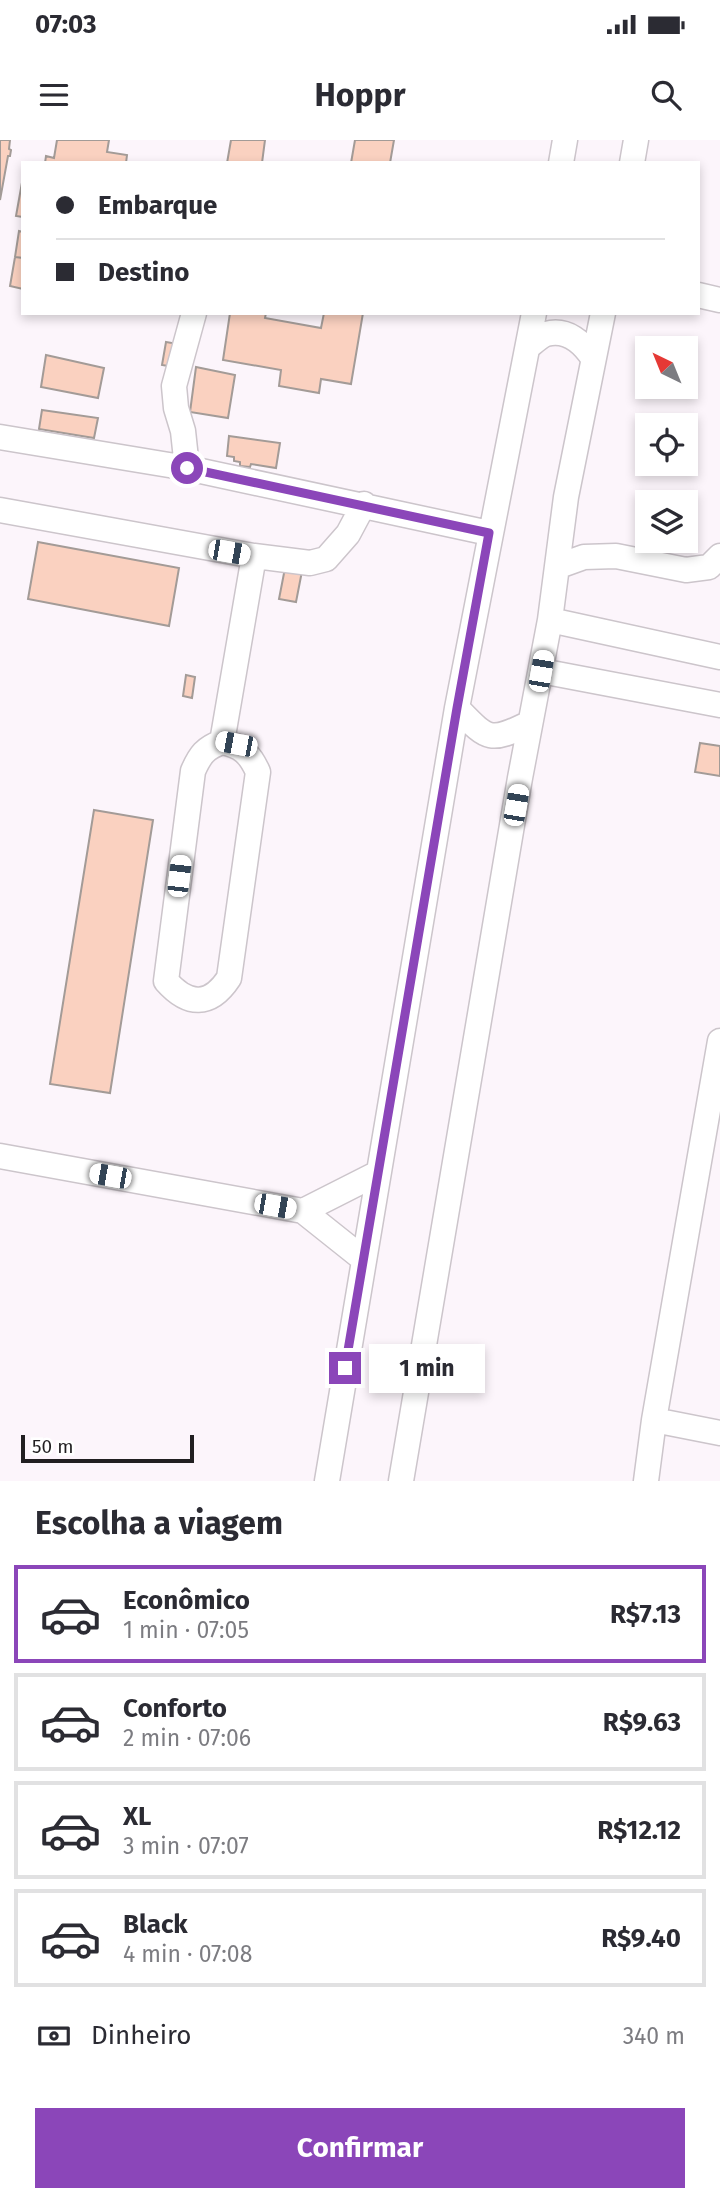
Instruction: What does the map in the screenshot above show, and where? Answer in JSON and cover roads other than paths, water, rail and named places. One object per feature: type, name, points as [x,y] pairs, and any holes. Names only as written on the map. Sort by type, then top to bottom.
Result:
[{"type":"street","points":[[561,161],[565,140]]},
{"type":"street","points":[[632,161],[636,140]]},
{"type":"street","points":[[700,295],[720,300]]},
{"type":"street","points":[[187,468],[174,386],[193,315]]},
{"type":"street","points":[[331,1480],[362,1258],[457,708],[534,315]]},
{"type":"street","points":[[401,1481],[530,723],[550,620],[566,497],[603,315]]},
{"type":"street","points":[[528,347],[546,334],[564,334],[581,341],[593,358]]},
{"type":"street","points":[[0,437],[187,468],[489,533]]},
{"type":"street","points":[[0,510],[310,564],[326,559],[348,534],[364,504]]},
{"type":"street","points":[[222,741],[254,556]]},
{"type":"street","points":[[559,566],[584,557],[616,556],[686,570],[709,567],[720,556]]},
{"type":"street","points":[[550,620],[720,657]]},
{"type":"street","points":[[541,671],[720,705]]},
{"type":"street","points":[[457,708],[477,729],[489,736],[502,737],[530,723]]},
{"type":"street","points":[[222,741],[236,744],[247,752],[258,772],[229,978],[220,990],[208,998],[192,1000],[178,995],[166,981],[193,771],[207,747],[222,741]]},
{"type":"street","points":[[646,1481],[654,1420],[712,1137],[720,1041]]},
{"type":"street","points":[[0,1156],[303,1211],[362,1258]]},
{"type":"street","points":[[303,1211],[378,1173]]},
{"type":"street","points":[[654,1420],[720,1433]]}]
